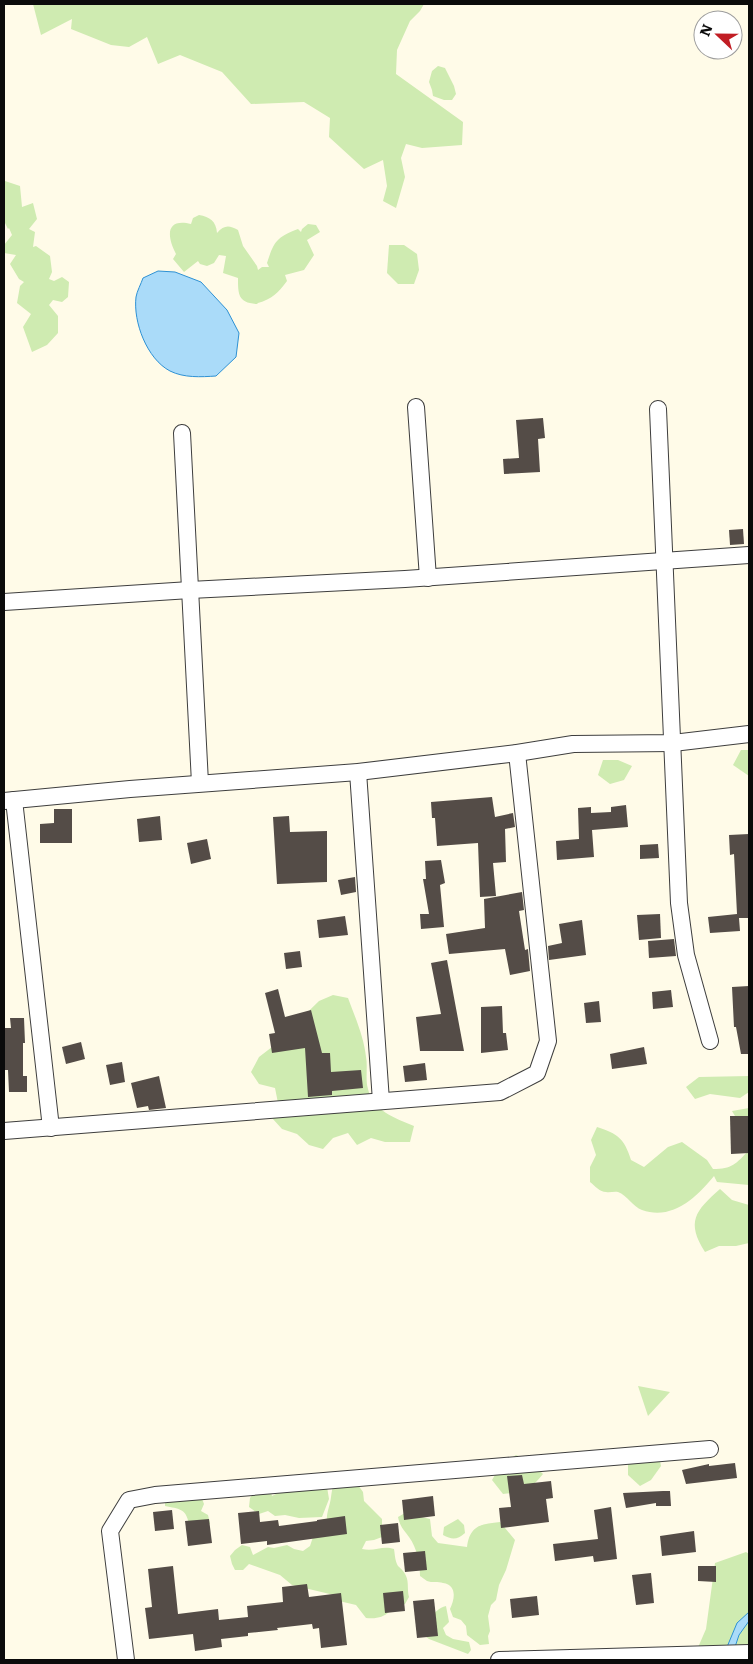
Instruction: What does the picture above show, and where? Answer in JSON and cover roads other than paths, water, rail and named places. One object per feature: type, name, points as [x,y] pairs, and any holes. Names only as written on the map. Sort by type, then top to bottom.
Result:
[{"type":"street","points":[[416,407],[428,578]]},
{"type":"street","points":[[658,409],[679,903],[686,955],[710,1041]]},
{"type":"street","points":[[182,433],[200,783]]},
{"type":"street","points":[[4,602],[428,578],[749,554]]},
{"type":"street","points":[[51,1128],[9,800],[200,783],[358,772],[517,753],[573,744],[673,743],[749,734]]},
{"type":"street","points":[[4,1132],[500,1092],[537,1073],[548,1041],[517,753]]},
{"type":"street","points":[[358,772],[381,1101]]},
{"type":"street","points":[[126,1660],[110,1531],[129,1500],[165,1494],[710,1450]]},
{"type":"street","points":[[499,1660],[736,1653]]},
{"type":"water","points":[[158,271],[175,272],[201,282],[227,310],[239,333],[236,357],[216,376],[193,377],[175,373],[162,365],[148,349],[139,328],[136,297],[143,278]]},
{"type":"water","points":[[749,1612],[749,1621],[739,1635],[735,1647],[727,1647],[737,1623]]}]
